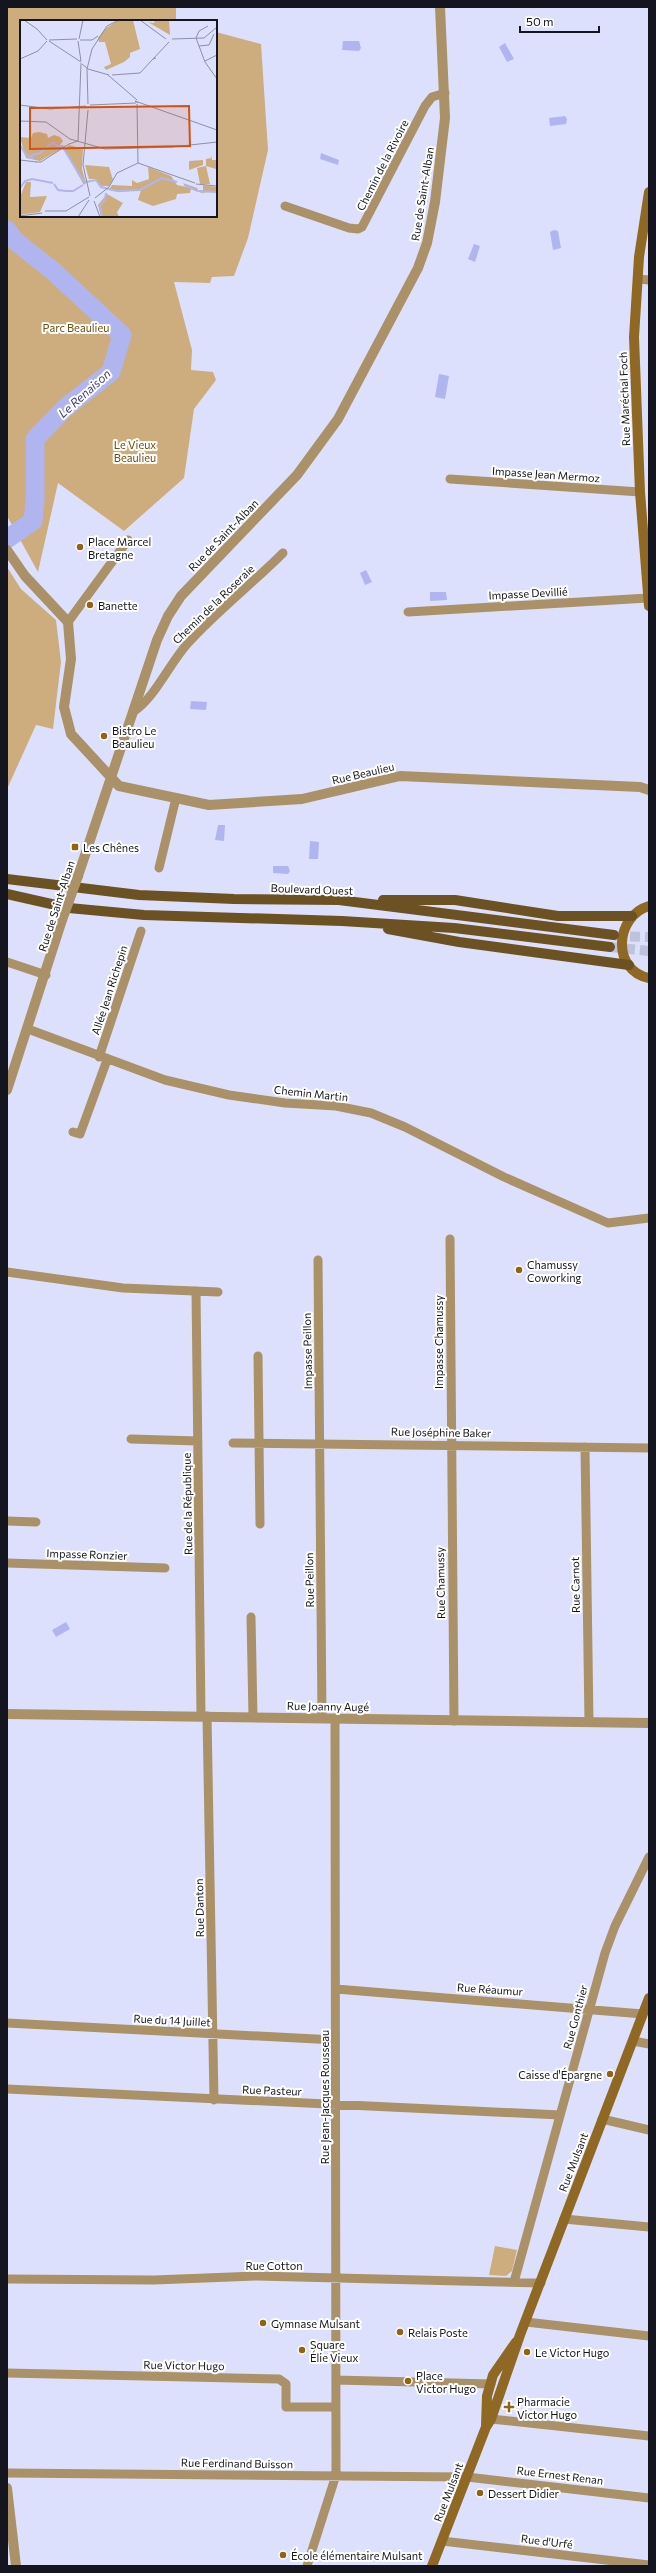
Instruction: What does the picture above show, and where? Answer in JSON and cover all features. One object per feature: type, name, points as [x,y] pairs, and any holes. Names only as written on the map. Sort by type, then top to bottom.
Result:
[{"type":"main road","name":"Rue Maréchal Foch","points":[[649,192],[638,279],[634,337],[634,376],[640,492],[649,602]]},
{"type":"main road","name":"Boulevard Ouest","points":[[7,879],[139,895],[234,899],[339,900],[614,936]]},
{"type":"main road","points":[[7,894],[69,908],[144,915],[342,921],[454,928],[610,947]]},
{"type":"main road","points":[[339,900],[455,900],[558,916],[632,916],[649,906]]},
{"type":"main road","points":[[632,916],[622,937],[623,954],[629,965],[635,971],[649,978]]},
{"type":"main road","points":[[342,921],[459,942],[629,965]]},
{"type":"main road","name":"Rue Mulsant","points":[[488,2423],[491,2384],[526,2322],[564,2218],[649,1998]]},
{"type":"main road","name":"Rue Mulsant","points":[[432,2566],[506,2381],[520,2335]]},
{"type":"street","name":"Rue de Saint-Alban","points":[[7,1090],[46,975],[62,920],[157,640],[168,616],[181,596],[297,474],[315,453],[338,419],[418,268],[427,243],[435,202],[444,134],[445,93],[440,7]]},
{"type":"street","name":"Chemin de la Rivoire","points":[[286,206],[349,228],[358,229],[362,227],[425,106],[432,97],[445,93]]},
{"type":"street","points":[[638,279],[649,280]]},
{"type":"street","name":"Impasse Jean Mermoz","points":[[450,479],[640,492]]},
{"type":"street","points":[[7,550],[18,563],[25,576],[68,622],[128,540]]},
{"type":"street","name":"Chemin de la Roseraie","points":[[133,712],[144,705],[167,669],[188,643],[283,553]]},
{"type":"street","name":"Impasse Devillié","points":[[408,612],[649,602]]},
{"type":"street","name":"Rue Beaulieu","points":[[68,622],[71,659],[64,707],[71,734],[119,786],[209,805],[302,799],[400,776],[640,787],[649,790]]},
{"type":"street","points":[[159,868],[176,798]]},
{"type":"street","name":"Allée Jean Richepin","points":[[73,1132],[80,1134],[141,931]]},
{"type":"street","points":[[7,962],[46,975]]},
{"type":"street","name":"Chemin Martin","points":[[28,1029],[103,1059],[165,1080],[229,1094],[285,1103],[336,1106],[371,1113],[404,1127],[504,1178],[608,1223],[649,1218]]},
{"type":"street","name":"Impasse Chamussy","points":[[450,1239],[450,1445]]},
{"type":"street","name":"Impasse Peillon","points":[[318,1260],[320,1442]]},
{"type":"street","points":[[7,1272],[123,1288],[218,1292]]},
{"type":"street","name":"Rue de la République","points":[[196,1291],[204,1716]]},
{"type":"street","points":[[258,1356],[260,1524]]},
{"type":"street","points":[[131,1439],[198,1440]]},
{"type":"street","name":"Rue Joséphine Baker","points":[[233,1442],[320,1442],[649,1448]]},
{"type":"street","name":"Rue Peillon","points":[[320,1442],[322,1718]]},
{"type":"street","name":"Rue Chamussy","points":[[450,1445],[454,1722]]},
{"type":"street","name":"Rue Carnot","points":[[585,1447],[590,1722]]},
{"type":"street","points":[[7,1521],[36,1522]]},
{"type":"street","name":"Impasse Ronzier","points":[[7,1563],[165,1568]]},
{"type":"street","points":[[251,1617],[253,1717]]},
{"type":"street","name":"Rue Joanny Augé","points":[[7,1714],[335,1718],[454,1722],[649,1723]]},
{"type":"street","name":"Rue Danton","points":[[204,1716],[214,2100]]},
{"type":"street","name":"Rue Jean-Jacques Rousseau","points":[[308,2566],[336,2475],[337,2278],[335,1718]]},
{"type":"street","name":"Rue Gonthier","points":[[514,2282],[590,2009],[615,1926],[649,1857]]},
{"type":"street","name":"Rue Réaumur","points":[[336,1989],[643,2014]]},
{"type":"street","name":"Rue du 14 Juillet","points":[[7,2023],[336,2040]]},
{"type":"street","points":[[633,2041],[649,2044]]},
{"type":"street","name":"Rue Pasteur","points":[[7,2089],[214,2100],[560,2115]]},
{"type":"street","points":[[602,2119],[649,2130]]},
{"type":"street","points":[[564,2218],[649,2227]]},
{"type":"street","name":"Rue Cotton","points":[[7,2279],[154,2280],[257,2276],[541,2283]]},
{"type":"street","points":[[526,2322],[649,2336]]},
{"type":"street","name":"Rue Victor Hugo","points":[[7,2373],[279,2379],[285,2381],[286,2407],[336,2407]]},
{"type":"street","points":[[336,2380],[491,2384],[506,2381]]},
{"type":"street","points":[[491,2384],[502,2391]]},
{"type":"street","points":[[488,2423],[649,2436]]},
{"type":"street","name":"Rue Ferdinand Buisson","points":[[7,2473],[467,2477]]},
{"type":"street","name":"Rue Ernest Renan","points":[[467,2477],[649,2498]]},
{"type":"street","points":[[7,2488],[16,2566]]},
{"type":"street","name":"Rue d'Urfé","points":[[442,2541],[649,2565]]},
{"type":"green space","points":[[7,7],[176,7],[176,20],[20,20],[20,217],[217,217],[217,32],[261,44],[268,150],[248,238],[234,276],[212,277],[210,283],[174,282],[192,350],[191,370],[213,372],[216,380],[194,409],[184,478],[124,531],[58,483],[38,572],[7,516]]},
{"type":"green space","points":[[7,567],[21,589],[56,620],[61,662],[53,729],[36,725],[7,789]]},
{"type":"green space","points":[[495,2246],[517,2250],[512,2271],[506,2276],[489,2275]]},
{"type":"water","points":[[343,41],[359,41],[361,48],[359,51],[342,50]]},
{"type":"water","points":[[505,43],[514,59],[507,62],[499,47]]},
{"type":"water","points":[[565,116],[567,119],[566,124],[550,126],[549,118]]},
{"type":"water","points":[[321,153],[339,160],[338,165],[320,159]]},
{"type":"water","points":[[554,230],[558,231],[561,248],[553,250],[550,232]]},
{"type":"water","points":[[474,244],[480,246],[475,262],[468,259]]},
{"type":"water","points":[[439,374],[449,376],[445,399],[435,397]]},
{"type":"water","points":[[366,570],[372,582],[365,585],[360,573]]},
{"type":"water","points":[[430,592],[446,592],[447,600],[430,601]]},
{"type":"water","points":[[191,701],[207,702],[206,710],[190,709]]},
{"type":"water","points":[[218,825],[225,825],[224,841],[215,840]]},
{"type":"water","points":[[310,841],[319,842],[318,859],[309,859]]},
{"type":"water","points":[[273,866],[288,866],[290,871],[288,874],[273,873]]},
{"type":"water","points":[[66,1622],[70,1629],[56,1637],[52,1630]]},
{"type":"waterway","name":"Le Renaison","points":[[7,230],[15,241],[52,270],[122,335],[111,372],[65,408],[35,439],[35,501],[33,521],[7,539]]},
{"type":"tunnel","points":[[615,936],[649,937]]},
{"type":"tunnel","points":[[610,947],[649,951]]},
{"type":"place","name":"Place Marcel Bretagne","points":[[80,547]]},
{"type":"place","name":"Banette","points":[[90,605]]},
{"type":"place","name":"Bistro Le Beaulieu","points":[[104,736]]},
{"type":"place","name":"Les Chênes","points":[[75,847]]},
{"type":"place","name":"Chamussy Coworking","points":[[519,1270]]},
{"type":"place","name":"Caisse d'Épargne","points":[[610,2074]]},
{"type":"place","name":"Gymnase Mulsant","points":[[263,2323]]},
{"type":"place","name":"Relais Poste","points":[[400,2332]]},
{"type":"place","name":"Square Élie Vieux","points":[[302,2350]]},
{"type":"place","name":"Le Victor Hugo","points":[[527,2352]]},
{"type":"place","name":"Place Victor Hugo","points":[[408,2381]]},
{"type":"place","name":"Pharmacie Victor Hugo","points":[[509,2407]]},
{"type":"place","name":"Dessert Didier","points":[[480,2493]]},
{"type":"place","name":"École élémentaire Mulsant","points":[[283,2555]]},
{"type":"park label","name":"Parc Beaulieu","points":[[76,327]]},
{"type":"park label","name":"Le Vieux Beaulieu","points":[[135,450]]}]
